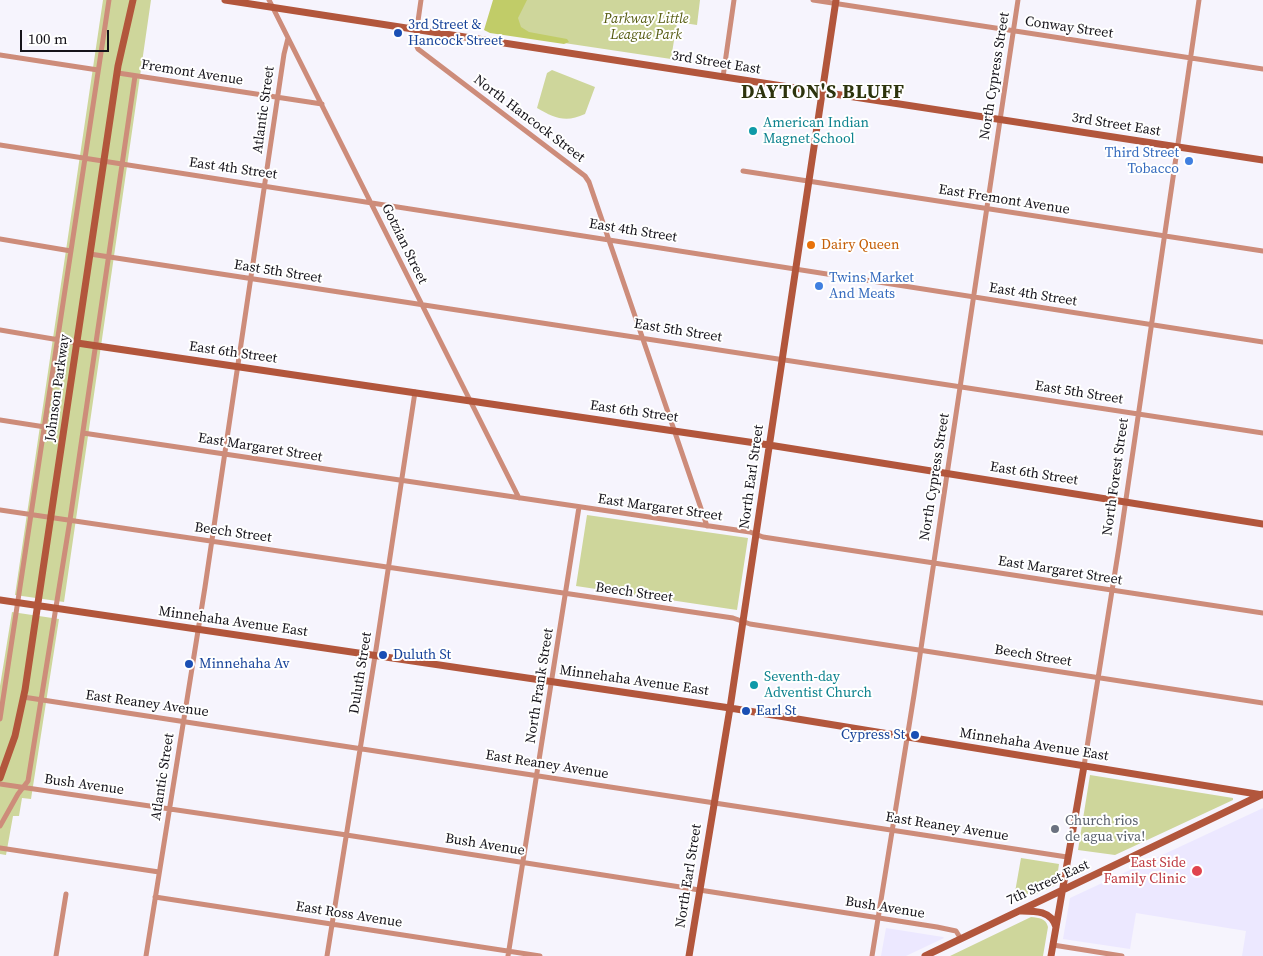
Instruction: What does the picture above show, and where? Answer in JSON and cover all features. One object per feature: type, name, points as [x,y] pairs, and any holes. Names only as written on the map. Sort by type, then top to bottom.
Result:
[{"type":"street","name":"Johnson Parkway","points":[[0,719],[2,694],[19,603],[109,0]]},
{"type":"street","name":"Johnson Parkway","points":[[0,778],[15,736],[23,697],[118,73],[125,30],[133,0]]},
{"type":"street","name":"3rd Street East","points":[[225,0],[1263,160]]},
{"type":"street","name":"Gotzian Street","points":[[269,0],[422,306],[472,401],[519,498]]},
{"type":"street","points":[[417,30],[422,0]]},
{"type":"street","points":[[723,77],[734,0]]},
{"type":"street","name":"Conway Street","points":[[813,0],[1263,69]]},
{"type":"street","name":"North Cypress Street","points":[[872,956],[908,738],[1018,0]]},
{"type":"street","name":"North Forest Street","points":[[1051,956],[1112,590],[1199,0]]},
{"type":"street","name":"North Earl Street","points":[[689,956],[730,708],[835,2]]},
{"type":"street","name":"North Hancock Street","points":[[417,30],[415,44],[418,49],[585,176],[644,337],[707,526]]},
{"type":"street","name":"Atlantic Street","points":[[146,956],[212,542],[252,280],[277,98],[288,38]]},
{"type":"street","points":[[0,55],[98,70]]},
{"type":"street","name":"Fremont Avenue","points":[[118,73],[322,104]]},
{"type":"street","points":[[0,826],[28,781],[70,520],[135,76]]},
{"type":"street","name":"East 4th Street","points":[[0,145],[1263,342]]},
{"type":"street","name":"East Fremont Avenue","points":[[743,171],[1263,250]]},
{"type":"street","points":[[0,239],[71,251]]},
{"type":"street","name":"East 5th Street","points":[[90,254],[422,306],[644,337],[1263,433]]},
{"type":"street","name":"East 6th Street","points":[[0,330],[769,445],[1263,524]]},
{"type":"street","name":"Duluth Street","points":[[327,956],[376,656],[415,392]]},
{"type":"street","points":[[0,420],[45,427]]},
{"type":"street","name":"East Margaret Street","points":[[83,433],[707,526],[933,563],[1263,613]]},
{"type":"street","name":"North Frank Street","points":[[508,954],[553,682],[579,508]]},
{"type":"street","name":"Beech Street","points":[[0,510],[733,618],[742,622],[1263,703]]},
{"type":"street","name":"Minnehaha Avenue East","points":[[0,600],[730,708],[908,738],[1263,793]]},
{"type":"street","name":"East Reaney Avenue","points":[[23,697],[538,774],[1068,857]]},
{"type":"street","name":"Bush Avenue","points":[[0,784],[170,808],[701,890],[956,932],[961,939]]},
{"type":"street","name":"7th Street East","points":[[925,956],[1263,793]]},
{"type":"street","points":[[0,848],[159,872]]},
{"type":"street","points":[[56,956],[66,894]]},
{"type":"street","name":"East Ross Avenue","points":[[156,897],[332,923],[508,954],[540,956]]},
{"type":"street","points":[[1016,911],[1046,914],[1052,918],[1056,926]]},
{"type":"street","points":[[1053,945],[1122,956]]},
{"type":"shaded area","points":[[1263,808],[1263,956],[1242,956],[1246,931],[1136,913],[1130,949],[1063,939],[1070,898]]},
{"type":"shaded area","points":[[886,928],[944,938],[906,956],[881,956]]},
{"type":"green space","points":[[103,0],[151,0],[64,602],[15,595]]},
{"type":"green space","points":[[493,0],[527,0],[518,18],[521,27],[529,32],[567,39],[569,42],[564,44],[490,33],[484,30]]},
{"type":"green space","name":"Parkway Little League Park","points":[[509,0],[700,0],[697,25],[677,22],[671,59],[504,34]]},
{"type":"green space","points":[[552,70],[595,87],[585,114],[566,119],[537,108],[547,73]]},
{"type":"green space","points":[[587,515],[748,538],[737,610],[576,586]]},
{"type":"green space","points":[[12,612],[59,619],[31,799],[22,798],[19,816],[13,816],[6,855],[0,854],[0,686]]},
{"type":"green space","points":[[1090,775],[1233,798],[1233,800],[1115,855],[1078,850]]},
{"type":"green space","points":[[1021,858],[1059,864],[1056,885],[1034,895],[1015,892]]},
{"type":"green space","points":[[1031,917],[1044,920],[1048,927],[1043,956],[950,956]]},
{"type":"place","name":"3rd Street & Hancock Street","points":[[398,33]]},
{"type":"place","name":"American Indian Magnet School","points":[[753,131]]},
{"type":"place","name":"Third Street Tobacco","points":[[1189,161]]},
{"type":"place","name":"Dairy Queen","points":[[811,245]]},
{"type":"place","name":"Twins Market And Meats","points":[[819,286]]},
{"type":"place","name":"Duluth St","points":[[383,655]]},
{"type":"place","name":"Minnehaha Av","points":[[189,664]]},
{"type":"place","name":"Seventh-day Adventist Church","points":[[754,685]]},
{"type":"place","name":"Earl St","points":[[746,711]]},
{"type":"place","name":"Cypress St","points":[[915,735]]},
{"type":"place","name":"Church rios de agua viva!","points":[[1055,829]]},
{"type":"place","name":"East Side Family Clinic","points":[[1197,871]]},
{"type":"district","name":"DAYTON'S BLUFF","points":[[823,93]]}]
